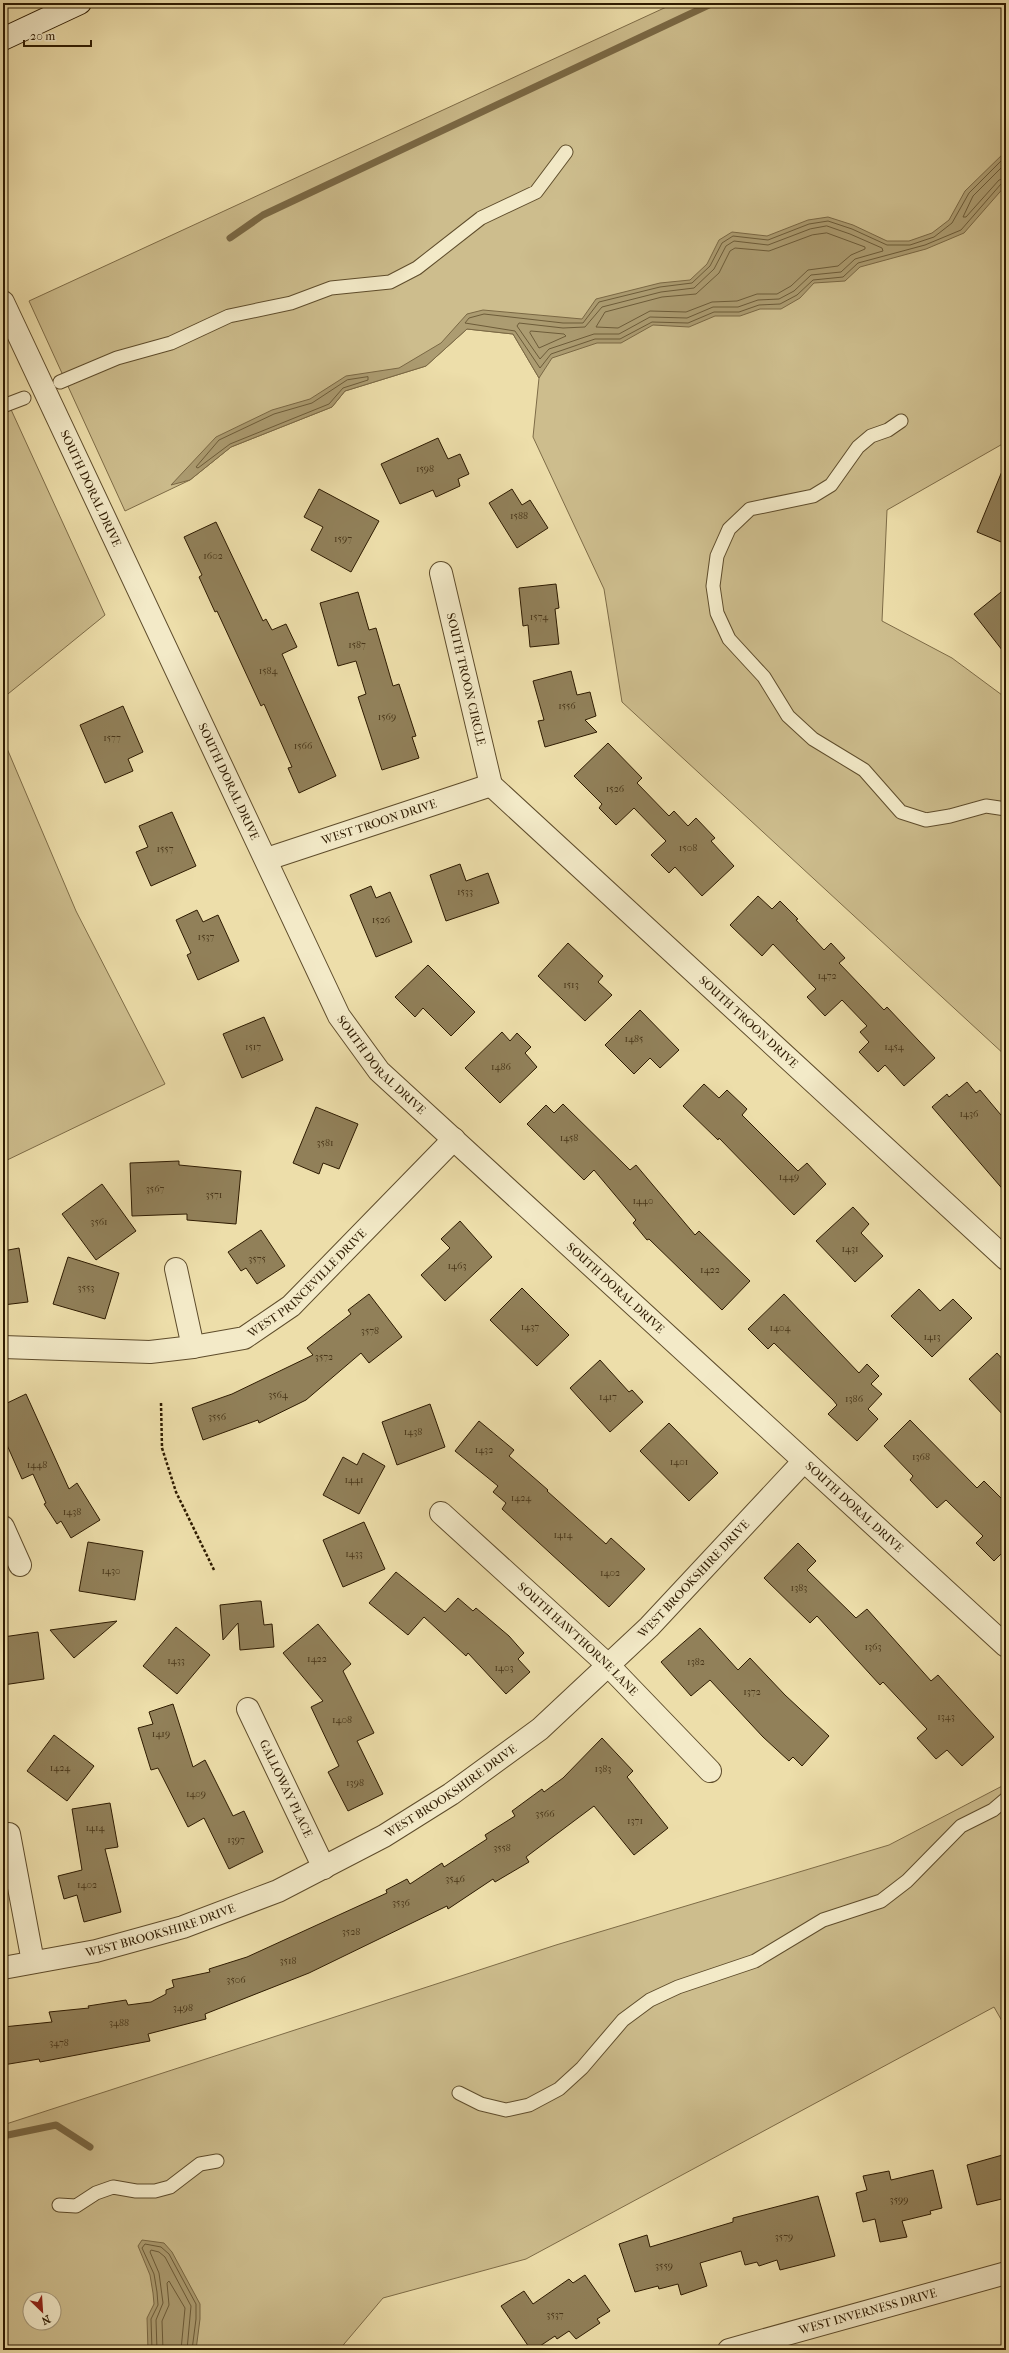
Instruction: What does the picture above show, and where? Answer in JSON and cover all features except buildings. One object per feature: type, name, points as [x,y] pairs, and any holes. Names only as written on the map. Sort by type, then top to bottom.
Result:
[{"type":"street","points":[[3,39],[80,3]]},
{"type":"street","name":"SOUTH DORAL DRIVE","points":[[3,302],[339,1016],[379,1071],[804,1461],[1003,1639]]},
{"type":"street","name":"SOUTH TROON CIRCLE","points":[[441,573],[491,785]]},
{"type":"street","name":"WEST TROON DRIVE","points":[[266,859],[491,785]]},
{"type":"street","name":"SOUTH TROON DRIVE","points":[[491,785],[1006,1259]]},
{"type":"street","name":"WEST PRINCEVILLE DRIVE","points":[[3,1347],[150,1352],[193,1347],[244,1338],[292,1306],[454,1139]]},
{"type":"street","points":[[176,1269],[193,1347]]},
{"type":"street","name":"WEST BROOKSHIRE DRIVE","points":[[3,1968],[96,1951],[183,1927],[278,1892],[384,1836],[451,1794],[540,1728],[608,1666],[649,1627],[804,1461]]},
{"type":"street","name":"SOUTH HAWTHORNE LANE","points":[[441,1513],[608,1666],[710,1771]]},
{"type":"street","points":[[3,1527],[20,1564]]},
{"type":"street","name":"GALLOWAY PLACE","points":[[248,1709],[324,1868]]},
{"type":"street","points":[[9,1834],[33,1962]]},
{"type":"street","name":"WEST INVERNESS DRIVE","points":[[729,2350],[1006,2273]]},
{"type":"lane","points":[[60,382],[117,358],[171,343],[229,316],[291,303],[332,288],[390,282],[417,268],[481,218],[536,192],[566,152]]},
{"type":"lane","points":[[3,406],[24,398]]},
{"type":"lane","points":[[901,421],[888,430],[871,436],[858,447],[831,485],[813,496],[750,509],[729,529],[716,563],[713,586],[717,613],[729,639],[764,678],[788,716],[813,738],[864,770],[901,812],[926,820],[950,816],[986,806],[1006,809]]},
{"type":"lane","points":[[459,2093],[481,2104],[506,2110],[529,2105],[559,2089],[582,2068],[623,2020],[650,2000],[678,1987],[755,1961],[823,1920],[881,1901],[907,1881],[961,1826],[993,1810],[1006,1799]]},
{"type":"lane","points":[[59,2205],[76,2206],[96,2193],[113,2187],[136,2191],[155,2192],[170,2187],[200,2164],[217,2161]]},
{"type":"path","points":[[161,1403],[162,1448],[176,1492],[214,1570]]},
{"type":"shaded area","points":[[675,3],[1006,3],[1006,442],[887,510],[882,621],[952,658],[1006,698],[1006,1056],[622,702],[604,589],[533,437],[539,378],[513,334],[467,329],[426,366],[345,391],[332,407],[231,447],[190,480],[125,511],[29,301]]},
{"type":"shaded area","points":[[3,392],[105,615],[3,698]]},
{"type":"shaded area","points":[[3,739],[76,911],[165,1084],[3,1162]]},
{"type":"shaded area","points":[[1006,1784],[1006,2028],[994,2007],[526,2259],[383,2298],[339,2350],[3,2350],[3,2125],[556,1945],[889,1845]]},
{"type":"water","points":[[1006,151],[1006,185],[964,233],[926,249],[860,267],[845,281],[814,283],[800,298],[781,309],[760,309],[740,316],[715,316],[689,327],[653,325],[621,343],[597,343],[552,358],[539,378],[513,334],[467,329],[426,366],[345,391],[332,407],[231,447],[190,480],[171,485],[216,437],[272,410],[310,399],[346,376],[399,368],[441,343],[467,314],[483,310],[582,319],[596,299],[660,283],[690,280],[707,264],[719,240],[732,232],[767,236],[808,220],[828,217],[853,225],[887,241],[909,241],[932,233],[949,220],[965,191]]},
{"type":"water","points":[[142,2240],[164,2243],[172,2252],[200,2304],[200,2319],[196,2350],[148,2350],[147,2318],[154,2304],[150,2275],[138,2246]]},
{"type":"waterway","points":[[230,238],[263,215],[713,3]]},
{"type":"waterway","points":[[3,2136],[56,2125],[90,2147]]}]
